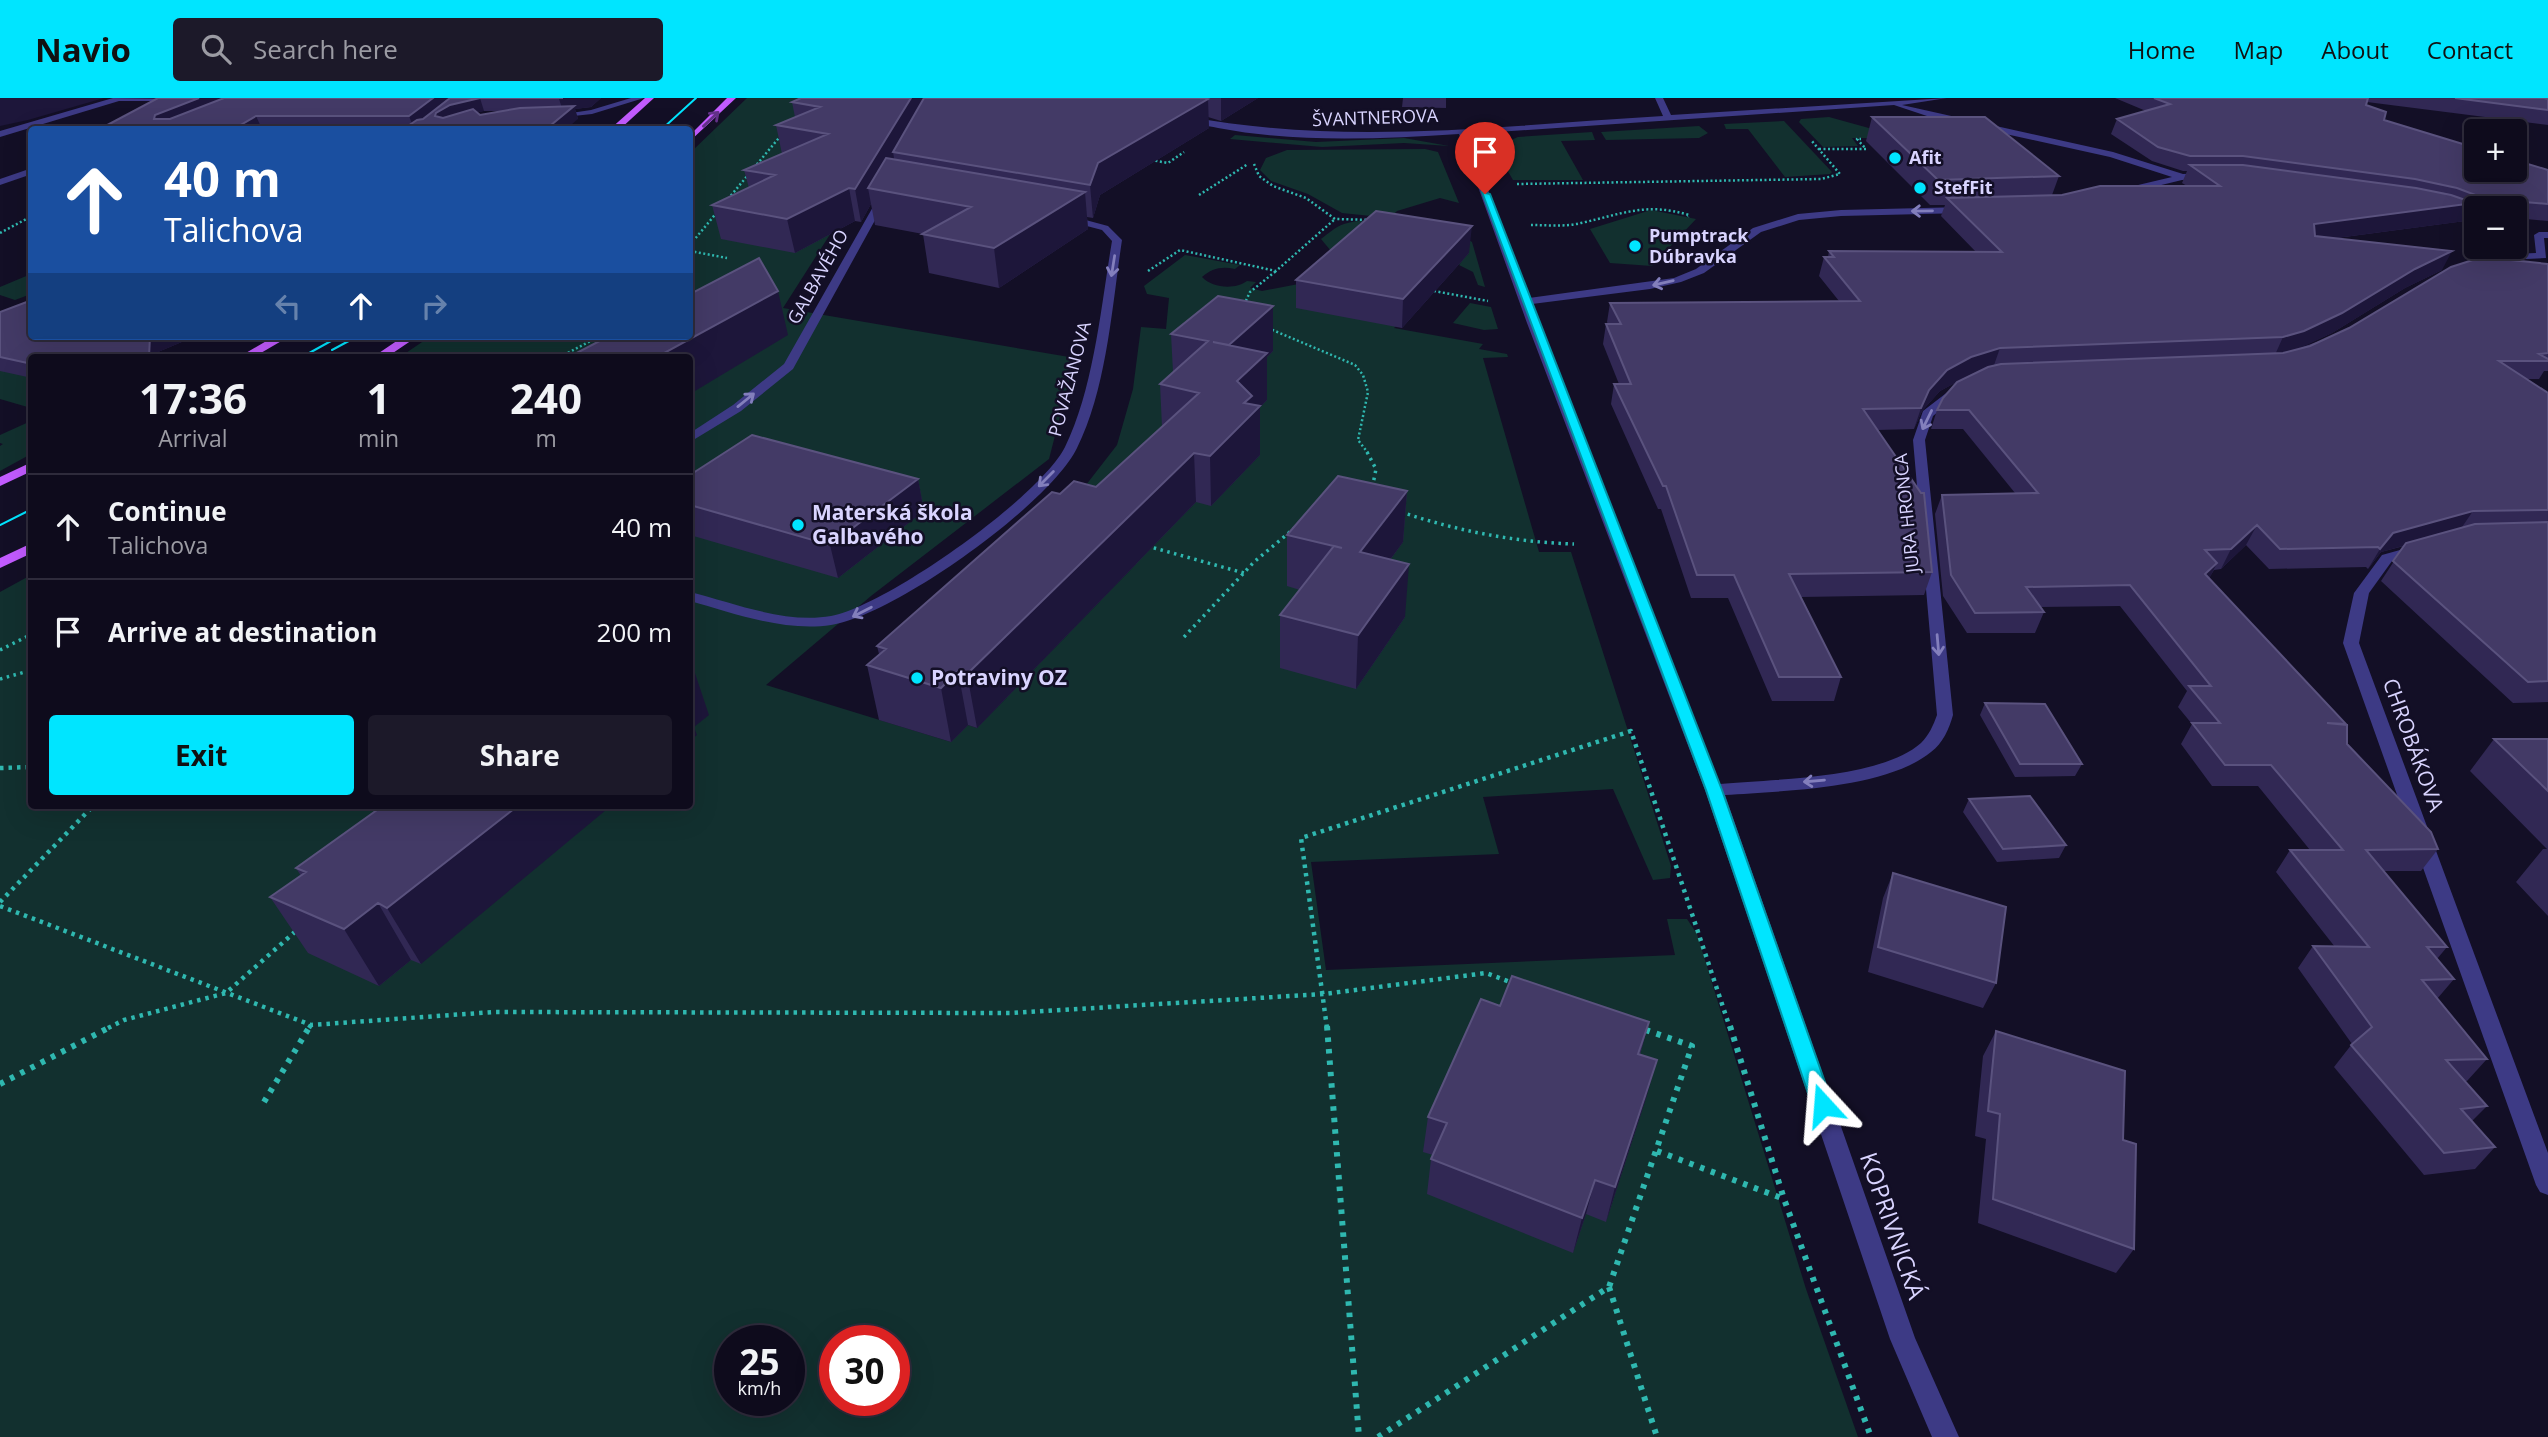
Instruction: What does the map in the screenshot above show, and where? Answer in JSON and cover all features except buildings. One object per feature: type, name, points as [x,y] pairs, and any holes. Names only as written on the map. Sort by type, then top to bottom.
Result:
[{"type":"main road","points":[[618,126],[650,98]]},
{"type":"main road","points":[[693,136],[732,98]]},
{"type":"main road","points":[[251,354],[277,340]]},
{"type":"main road","points":[[384,354],[406,340]]},
{"type":"main road","points":[[0,482],[28,468]]},
{"type":"main road","points":[[0,564],[28,549]]},
{"type":"street","points":[[550,117],[592,112],[640,98]]},
{"type":"street","points":[[1659,98],[1668,118]]},
{"type":"street","points":[[1833,98],[1843,107]]},
{"type":"street","name":"ŠVANTNEROVA","points":[[1180,117],[1233,129],[1351,137],[1891,104],[1943,98]]},
{"type":"street","points":[[0,134],[121,99],[184,99]]},
{"type":"street","points":[[1891,104],[1933,117],[2147,163],[2182,177]]},
{"type":"street","name":"KOPRIVNICKÁ","points":[[1462,131],[1525,302],[1714,790],[1903,1339],[1946,1437]]},
{"type":"street","points":[[0,182],[28,173]]},
{"type":"street","points":[[2107,195],[2182,177],[2222,176]]},
{"type":"street","name":"GALBAVÉHO","points":[[693,436],[737,408],[789,366],[894,189]]},
{"type":"street","points":[[2433,205],[2464,216]]},
{"type":"street","points":[[1525,302],[1677,280],[1700,271],[1757,230],[1798,217],[1842,212],[1971,210]]},
{"type":"street","name":"POVAŽANOVA","points":[[693,598],[797,621],[831,621],[852,617],[942,564],[1026,499],[1061,464],[1077,434],[1097,356],[1117,240],[1105,228],[1054,216]]},
{"type":"street","points":[[2527,254],[2542,256],[2539,235],[2548,236]]},
{"type":"street","points":[[2473,268],[2492,259]]},
{"type":"street","name":"JURA HRONCA","points":[[1714,790],[1841,779],[1905,761],[1925,749],[1934,739],[1945,715],[1919,440],[1927,414],[1946,397],[1973,382]]},
{"type":"street","name":"CHROBÁKOVA","points":[[2436,544],[2387,558],[2362,593],[2351,643],[2548,1185]]},
{"type":"path","points":[[726,202],[788,126]]},
{"type":"path","points":[[1517,184],[1821,179],[1840,174],[1810,139]]},
{"type":"path","points":[[1819,149],[1866,149],[1857,139],[1868,139]]},
{"type":"path","points":[[776,142],[785,143]]},
{"type":"path","points":[[1144,159],[1168,163]]},
{"type":"path","points":[[1199,195],[1233,171],[1254,161],[1259,176],[1273,186],[1306,198],[1335,219],[1376,220]]},
{"type":"path","points":[[1520,225],[1578,224],[1633,209],[1666,208],[1689,215],[1688,217]]},
{"type":"path","points":[[693,241],[718,210]]},
{"type":"path","points":[[0,233],[28,218]]},
{"type":"path","points":[[711,219],[723,221]]},
{"type":"path","points":[[1245,315],[1243,303],[1250,292],[1335,219]]},
{"type":"path","points":[[1140,276],[1180,250],[1276,271]]},
{"type":"path","points":[[693,252],[727,258]]},
{"type":"path","points":[[1434,291],[1497,303]]},
{"type":"path","points":[[1262,325],[1355,365],[1366,377],[1370,396],[1359,420],[1357,440],[1376,464],[1376,483],[1370,491]]},
{"type":"path","points":[[567,354],[593,340]]},
{"type":"path","points":[[1398,511],[1433,523],[1533,544],[1574,544]]},
{"type":"path","points":[[1184,637],[1244,573],[1287,531],[1298,525]]},
{"type":"path","points":[[1139,544],[1244,573]]},
{"type":"path","points":[[0,650],[28,636]]},
{"type":"path","points":[[0,679],[28,671]]},
{"type":"path","points":[[1359,1437],[1324,994],[1301,838],[1631,731],[1700,935],[1784,1199],[1871,1437]]},
{"type":"path","points":[[0,768],[28,766]]},
{"type":"path","points":[[90,809],[0,904],[311,1025],[494,1012],[1011,1013],[1324,994],[1486,973],[1525,987]]},
{"type":"path","points":[[0,1084],[124,1020],[226,993],[307,922]]},
{"type":"path","points":[[264,1102],[311,1025]]},
{"type":"path","points":[[1640,1028],[1692,1046],[1609,1287],[1657,1437]]},
{"type":"path","points":[[1657,1151],[1784,1199]]},
{"type":"path","points":[[1378,1437],[1609,1287]]},
{"type":"green space","points":[[747,98],[917,98],[783,308],[1075,358],[1049,459],[871,596],[766,685],[951,742],[968,725],[977,728],[1136,564],[1072,503],[1117,445],[1133,389],[1141,327],[1166,329],[1169,298],[1147,294],[1144,286],[1185,255],[1240,265],[1235,269],[1213,270],[1202,277],[1212,284],[1230,287],[1247,281],[1256,282],[1250,288],[1262,291],[1309,282],[1336,257],[1321,239],[1341,225],[1357,221],[1404,224],[1464,237],[1472,242],[1485,287],[1478,285],[1473,272],[1459,265],[1463,260],[1394,328],[1483,344],[1479,349],[1507,354],[1508,357],[1483,358],[1539,552],[1571,552],[1671,866],[1670,878],[1653,880],[1613,789],[1483,797],[1499,854],[1311,862],[1326,970],[1675,955],[1667,919],[1687,919],[1697,934],[1806,1289],[1858,1437],[0,1437],[0,592],[28,577],[28,809],[693,809],[693,354],[404,354],[425,340],[693,340],[693,150]]},
{"type":"green space","points":[[1829,117],[1876,130],[1883,138],[1852,138],[1858,146],[1823,147],[1799,122],[1801,119]]},
{"type":"green space","points":[[1784,121],[1832,172],[1830,174],[1785,177],[1748,129],[1726,129],[1724,124]]},
{"type":"green space","points":[[1699,126],[1708,133],[1699,138],[1606,140],[1601,132]]},
{"type":"green space","points":[[1592,132],[1595,140],[1561,141],[1583,180],[1513,180],[1496,151],[1497,146],[1518,137]]},
{"type":"green space","points":[[1235,135],[1316,142],[1404,138],[1449,146],[1404,143],[1322,147],[1230,139]]},
{"type":"green space","points":[[1425,149],[1438,152],[1459,203],[1440,198],[1397,211],[1393,215],[1400,219],[1342,213],[1308,194],[1271,181],[1260,170],[1266,158],[1287,150]]},
{"type":"green space","name":"Pumptrack Dúbravka","points":[[1651,210],[1696,219],[1652,266],[1610,263],[1590,229]]},
{"type":"green space","points":[[28,275],[28,295],[15,300],[0,295],[0,287]]},
{"type":"green space","points":[[1470,303],[1491,307],[1498,329],[1484,330],[1453,323]]},
{"type":"green space","points":[[0,368],[28,376],[28,407],[0,399]]},
{"type":"green space","points":[[28,422],[28,456],[0,471],[0,446],[3,444],[0,443],[0,435]]},
{"type":"tram line","points":[[665,126],[696,98]]},
{"type":"tram line","points":[[307,354],[333,340]]},
{"type":"tram line","points":[[332,350],[351,340]]},
{"type":"tram line","points":[[0,525],[28,511]]},
{"type":"place","name":"Afit","points":[[1895,158]]},
{"type":"place","name":"StefFit","points":[[1920,188]]},
{"type":"place","name":"Pumptrack Dúbravka","points":[[1635,246]]},
{"type":"place","name":"Materská škola Galbavého","points":[[798,525]]},
{"type":"place","name":"Potraviny OZ","points":[[917,678]]},
{"type":"route","points":[[1485,194],[1714,790],[1823,1105]]}]
